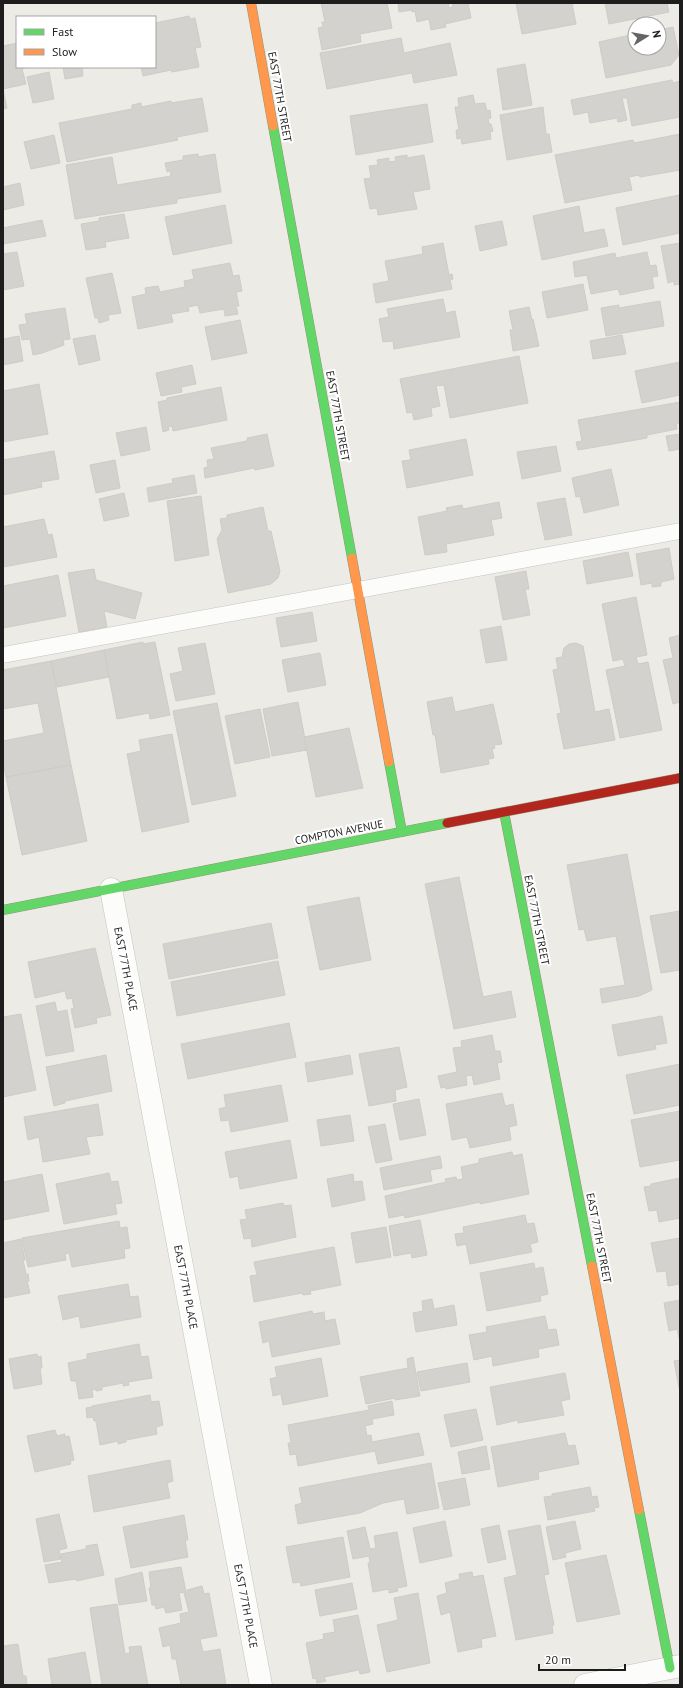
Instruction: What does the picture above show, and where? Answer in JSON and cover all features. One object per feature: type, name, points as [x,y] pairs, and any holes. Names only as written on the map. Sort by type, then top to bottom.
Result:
[{"type":"street","name":"EAST 77TH STREET","points":[[251,3],[402,832]]},
{"type":"street","name":"COMPTON AVENUE","points":[[3,910],[680,778]]},
{"type":"street","name":"EAST 77TH STREET","points":[[504,812],[675,1667]]},
{"type":"street","name":"EAST 77TH PLACE","points":[[110,889],[261,1685]]},
{"type":"street","points":[[585,1685],[675,1667]]},
{"type":"lane","points":[[3,655],[680,531]]},
{"type":"building","points":[[321,3],[387,3],[392,28],[360,34],[361,42],[322,50],[318,28],[323,27],[322,22],[325,22]]},
{"type":"building","points":[[398,3],[448,3],[449,8],[453,7],[452,3],[468,3],[471,18],[445,24],[446,27],[431,30],[429,19],[417,22],[415,11],[399,12]]},
{"type":"building","points":[[516,3],[572,3],[576,24],[522,34]]},
{"type":"building","points":[[605,3],[667,3],[669,12],[649,16],[627,16],[627,20],[609,24]]},
{"type":"building","points":[[189,16],[190,19],[195,18],[201,47],[195,48],[199,67],[172,72],[171,70],[143,76],[141,68],[156,68],[156,23]]},
{"type":"building","points":[[673,27],[679,55],[671,65],[606,78],[599,42],[627,36],[627,56],[667,56],[667,28]]},
{"type":"building","points":[[401,38],[404,53],[450,43],[457,75],[414,83],[412,73],[327,89],[320,53]]},
{"type":"building","points":[[16,43],[16,68],[25,68],[22,69],[26,84],[3,89],[3,46]]},
{"type":"building","points":[[525,64],[532,105],[503,110],[497,69]]},
{"type":"building","points":[[63,68],[82,68],[83,76],[65,79]]},
{"type":"building","points":[[49,72],[54,99],[33,103],[27,77]]},
{"type":"building","points":[[672,80],[673,83],[680,81],[680,117],[632,126],[627,98],[622,98],[627,120],[618,122],[617,118],[590,123],[588,112],[574,115],[571,100]]},
{"type":"building","points":[[3,89],[7,108],[3,109]]},
{"type":"building","points":[[473,95],[475,104],[485,103],[487,111],[490,110],[491,118],[488,119],[493,131],[490,132],[491,139],[462,144],[461,138],[457,139],[456,130],[459,130],[455,107],[459,107],[458,98]]},
{"type":"building","points":[[202,98],[208,131],[177,137],[178,140],[67,162],[59,123],[132,109],[132,105],[141,103],[141,107],[171,101],[171,103]]},
{"type":"building","points":[[427,104],[433,142],[356,155],[350,116]]},
{"type":"building","points":[[543,107],[546,134],[549,134],[552,152],[507,160],[500,115]]},
{"type":"building","points":[[680,134],[680,170],[640,177],[639,175],[629,177],[632,190],[565,203],[555,155],[633,140],[634,143]]},
{"type":"building","points":[[54,135],[60,163],[31,169],[24,142]]},
{"type":"building","points":[[198,154],[198,157],[215,154],[221,192],[177,199],[177,203],[75,219],[66,165],[112,157],[117,185],[171,176],[170,171],[167,172],[165,163],[183,160],[183,156]]},
{"type":"building","points":[[407,155],[407,158],[424,155],[430,189],[413,192],[417,209],[378,215],[377,208],[370,209],[364,179],[371,178],[369,166],[378,165],[377,160],[389,158],[389,162],[396,161],[395,157]]},
{"type":"building","points":[[20,183],[24,205],[3,210],[3,187]]},
{"type":"building","points":[[679,195],[680,233],[623,245],[616,208]]},
{"type":"building","points":[[225,205],[232,243],[173,255],[165,217]]},
{"type":"building","points":[[579,206],[584,233],[604,229],[608,246],[542,260],[533,216]]},
{"type":"building","points":[[124,214],[129,238],[105,242],[106,247],[86,250],[81,224],[99,221],[99,218]]},
{"type":"building","points":[[42,220],[46,236],[3,244],[3,228]]},
{"type":"building","points":[[502,221],[507,245],[480,251],[475,226]]},
{"type":"building","points":[[443,243],[449,275],[452,274],[453,279],[450,280],[452,289],[376,303],[373,284],[389,281],[385,261],[423,254],[422,247]]},
{"type":"building","points":[[680,243],[680,284],[674,285],[674,281],[668,283],[661,246]]},
{"type":"building","points":[[17,252],[24,286],[3,290],[3,254]]},
{"type":"building","points":[[647,252],[650,266],[656,265],[658,276],[652,277],[654,288],[620,295],[618,289],[591,294],[587,275],[575,277],[573,262],[615,253],[616,258]]},
{"type":"building","points":[[230,263],[233,276],[239,275],[242,291],[236,292],[239,306],[236,306],[238,314],[225,316],[224,309],[200,313],[198,305],[188,307],[189,311],[171,314],[173,322],[138,329],[132,297],[146,294],[145,288],[158,286],[160,292],[185,287],[184,281],[194,279],[192,270]]},
{"type":"building","points":[[112,273],[121,313],[108,315],[109,320],[99,323],[98,318],[95,318],[86,278]]},
{"type":"building","points":[[583,284],[588,310],[547,318],[542,292]]},
{"type":"building","points":[[443,299],[446,313],[455,311],[460,337],[394,349],[393,341],[383,342],[379,319],[389,317],[387,309]]},
{"type":"building","points":[[660,301],[664,326],[606,336],[601,308],[619,305],[619,308]]},
{"type":"building","points":[[529,307],[539,346],[513,351],[510,330],[513,330],[509,311]]},
{"type":"building","points":[[65,308],[70,339],[63,340],[64,345],[33,355],[30,339],[22,340],[19,325],[27,324],[25,314]]},
{"type":"building","points":[[240,320],[247,353],[212,360],[205,327]]},
{"type":"building","points":[[95,335],[100,360],[79,365],[73,339]]},
{"type":"building","points":[[622,335],[626,354],[593,359],[590,341]]},
{"type":"building","points":[[19,336],[23,361],[3,365],[3,339]]},
{"type":"building","points":[[519,356],[528,403],[450,418],[444,385],[436,386],[440,406],[431,408],[432,416],[414,420],[412,412],[407,413],[400,379]]},
{"type":"building","points":[[680,362],[680,395],[642,403],[635,371]]},
{"type":"building","points":[[192,365],[196,384],[181,387],[182,392],[161,396],[156,373]]},
{"type":"building","points":[[39,384],[48,434],[3,442],[3,391]]},
{"type":"building","points":[[221,387],[227,420],[173,431],[172,426],[168,427],[169,430],[163,432],[158,402],[167,400],[167,398]]},
{"type":"building","points":[[680,402],[680,423],[676,424],[677,429],[647,435],[647,438],[578,450],[576,442],[582,441],[578,420]]},
{"type":"building","points":[[146,427],[150,450],[121,456],[116,433]]},
{"type":"building","points":[[267,434],[274,466],[255,470],[254,468],[205,478],[204,468],[208,467],[207,460],[214,459],[211,448],[247,441],[247,438]]},
{"type":"building","points":[[680,434],[680,449],[669,451],[666,436]]},
{"type":"building","points":[[466,439],[473,475],[407,488],[402,461],[411,460],[409,450]]},
{"type":"building","points":[[556,446],[561,471],[522,479],[517,452]]},
{"type":"building","points":[[54,451],[59,479],[41,482],[42,487],[3,495],[3,460]]},
{"type":"building","points":[[115,460],[120,488],[96,493],[90,465]]},
{"type":"building","points":[[611,469],[619,505],[584,513],[580,496],[576,497],[572,478]]},
{"type":"building","points":[[194,475],[197,493],[149,502],[147,488],[173,483],[172,479]]},
{"type":"building","points":[[124,493],[129,516],[104,521],[99,499]]},
{"type":"building","points":[[201,496],[209,555],[175,561],[167,501]]},
{"type":"building","points":[[565,498],[572,535],[545,540],[537,503]]},
{"type":"building","points":[[499,502],[502,518],[491,520],[494,535],[446,544],[447,552],[425,555],[418,517],[447,511],[446,508],[462,505],[463,509]]},
{"type":"building","points":[[263,507],[268,531],[271,531],[280,571],[278,578],[271,584],[228,593],[217,539],[222,530],[220,519],[227,518],[227,515]]},
{"type":"building","points":[[44,519],[48,535],[52,534],[57,557],[3,567],[3,527]]},
{"type":"building","points":[[669,548],[674,579],[661,582],[661,586],[652,587],[652,583],[641,585],[636,554]]},
{"type":"building","points":[[628,552],[633,576],[587,584],[583,561]]},
{"type":"building","points":[[94,569],[96,580],[142,593],[135,619],[104,611],[107,627],[79,632],[68,573]]},
{"type":"building","points":[[526,571],[529,589],[525,589],[530,615],[503,620],[495,577]]},
{"type":"building","points":[[58,575],[66,616],[3,628],[3,586]]},
{"type":"building","points":[[636,597],[647,655],[636,657],[638,664],[648,662],[662,730],[620,738],[606,670],[625,666],[623,659],[613,661],[602,604]]},
{"type":"building","points":[[312,612],[317,641],[281,647],[276,618]]},
{"type":"building","points":[[501,626],[507,660],[486,663],[480,630]]},
{"type":"building","points":[[680,635],[680,702],[673,704],[663,660],[673,658],[669,638]]},
{"type":"building","points":[[143,642],[143,644],[155,642],[170,715],[150,719],[149,713],[117,719],[104,650]]},
{"type":"building","points":[[205,643],[215,694],[176,701],[170,674],[183,671],[178,648]]},
{"type":"building","points":[[576,643],[583,646],[595,712],[609,709],[615,740],[564,749],[557,714],[561,713],[553,670],[558,669],[556,658],[562,657],[564,648],[569,644]]},
{"type":"building","points":[[104,650],[109,677],[57,687],[51,661]]},
{"type":"building","points":[[320,653],[326,685],[288,692],[282,660]]},
{"type":"building","points":[[51,661],[71,765],[6,777],[3,761],[3,741],[44,733],[38,703],[3,709],[3,670]]},
{"type":"building","points":[[452,697],[455,712],[493,704],[502,744],[494,745],[495,748],[492,749],[494,758],[488,759],[489,764],[441,773],[435,735],[433,735],[427,702]]},
{"type":"building","points":[[298,702],[307,750],[272,756],[263,709]]},
{"type":"building","points":[[217,703],[236,796],[192,805],[173,711]]},
{"type":"building","points":[[260,709],[270,757],[235,764],[225,716]]},
{"type":"building","points":[[349,728],[363,788],[316,797],[304,737]]},
{"type":"building","points":[[172,734],[189,822],[142,832],[127,754],[141,751],[139,740]]},
{"type":"building","points":[[71,765],[87,841],[22,855],[6,777]]},
{"type":"building","points":[[627,854],[652,990],[639,996],[602,1003],[600,989],[625,985],[616,936],[587,941],[584,929],[579,930],[567,865]]},
{"type":"building","points":[[459,877],[483,997],[511,991],[516,1017],[454,1029],[425,884]]},
{"type":"building","points":[[359,897],[371,960],[320,970],[307,907]]},
{"type":"building","points":[[680,911],[680,970],[661,973],[650,916]]},
{"type":"building","points":[[271,923],[278,958],[169,979],[163,944]]},
{"type":"building","points":[[95,948],[111,1015],[96,1018],[97,1023],[75,1028],[71,1009],[74,1008],[72,998],[67,999],[65,991],[35,998],[28,962]]},
{"type":"building","points":[[278,961],[285,995],[177,1016],[171,982]]},
{"type":"building","points":[[55,1002],[57,1012],[67,1010],[74,1051],[46,1056],[36,1006]]},
{"type":"building","points":[[21,1014],[36,1090],[3,1097],[3,1017]]},
{"type":"building","points":[[662,1016],[667,1043],[655,1045],[656,1049],[618,1056],[612,1025]]},
{"type":"building","points":[[289,1023],[296,1057],[188,1079],[181,1044]]},
{"type":"building","points":[[492,1035],[495,1051],[500,1051],[502,1062],[497,1063],[500,1079],[474,1085],[472,1075],[466,1076],[467,1085],[446,1089],[446,1087],[441,1088],[438,1076],[457,1072],[453,1048],[462,1047],[461,1041]]},
{"type":"building","points":[[399,1047],[407,1087],[395,1090],[396,1101],[369,1106],[359,1054]]},
{"type":"building","points":[[106,1055],[112,1091],[65,1101],[65,1103],[54,1106],[46,1067]]},
{"type":"building","points":[[350,1055],[353,1074],[308,1082],[305,1063]]},
{"type":"building","points":[[680,1064],[680,1105],[634,1114],[626,1075]]},
{"type":"building","points":[[281,1085],[288,1121],[231,1132],[229,1120],[221,1121],[219,1109],[226,1107],[224,1095]]},
{"type":"building","points":[[502,1093],[505,1106],[513,1104],[517,1125],[509,1127],[511,1140],[470,1148],[467,1137],[452,1140],[446,1104]]},
{"type":"building","points":[[419,1099],[426,1135],[400,1140],[393,1104]]},
{"type":"building","points":[[98,1104],[103,1135],[86,1137],[90,1154],[43,1162],[39,1137],[28,1140],[24,1117]]},
{"type":"building","points":[[680,1111],[680,1160],[640,1167],[631,1120]]},
{"type":"building","points":[[350,1115],[354,1141],[321,1146],[317,1120]]},
{"type":"building","points":[[385,1124],[392,1160],[376,1163],[368,1127]]},
{"type":"building","points":[[290,1140],[297,1178],[240,1189],[238,1176],[230,1178],[225,1152]]},
{"type":"building","points":[[512,1152],[513,1156],[522,1154],[529,1194],[480,1204],[480,1202],[405,1218],[404,1215],[389,1218],[385,1196],[446,1182],[445,1179],[456,1177],[457,1180],[463,1179],[461,1167],[479,1163],[479,1159]]},
{"type":"building","points":[[440,1156],[442,1168],[430,1170],[432,1181],[384,1190],[380,1168]]},
{"type":"building","points":[[109,1173],[111,1182],[118,1181],[122,1203],[115,1204],[117,1214],[64,1224],[56,1184]]},
{"type":"building","points":[[42,1174],[49,1211],[3,1220],[3,1182]]},
{"type":"building","points":[[353,1174],[354,1182],[362,1181],[365,1200],[332,1207],[327,1179]]},
{"type":"building","points":[[680,1178],[680,1218],[659,1222],[657,1210],[649,1211],[644,1187],[651,1186],[651,1184]]},
{"type":"building","points":[[283,1203],[284,1206],[291,1205],[296,1237],[252,1247],[251,1238],[244,1239],[240,1220],[247,1219],[245,1210]]},
{"type":"building","points":[[525,1215],[527,1224],[534,1223],[538,1242],[530,1244],[532,1252],[470,1264],[466,1244],[457,1246],[455,1234],[464,1233],[463,1227]]},
{"type":"building","points":[[420,1220],[427,1255],[412,1258],[411,1253],[394,1256],[389,1226]]},
{"type":"building","points":[[119,1221],[120,1228],[127,1227],[130,1248],[124,1249],[125,1258],[72,1267],[69,1253],[65,1254],[66,1260],[28,1267],[22,1238]]},
{"type":"building","points":[[386,1227],[391,1257],[356,1263],[351,1233]]},
{"type":"building","points":[[680,1238],[680,1284],[668,1286],[666,1271],[657,1272],[651,1243]]},
{"type":"building","points":[[21,1239],[25,1260],[23,1260],[26,1274],[28,1274],[29,1281],[27,1281],[30,1293],[3,1298],[3,1243]]},
{"type":"building","points":[[334,1247],[341,1285],[310,1291],[311,1294],[303,1295],[302,1293],[254,1302],[250,1276],[257,1275],[254,1262]]},
{"type":"building","points":[[534,1263],[535,1269],[543,1267],[548,1294],[540,1296],[541,1301],[487,1311],[480,1273]]},
{"type":"building","points":[[128,1284],[130,1297],[138,1296],[141,1317],[81,1328],[79,1316],[63,1320],[58,1296]]},
{"type":"building","points":[[432,1299],[434,1309],[454,1305],[457,1325],[416,1332],[413,1313],[423,1311],[422,1301]]},
{"type":"building","points":[[680,1300],[680,1342],[677,1329],[669,1331],[664,1303]]},
{"type":"building","points":[[312,1311],[313,1314],[324,1312],[325,1321],[335,1319],[340,1344],[272,1357],[269,1341],[263,1343],[259,1322]]},
{"type":"building","points":[[545,1316],[548,1330],[556,1329],[559,1345],[538,1349],[539,1357],[493,1366],[492,1356],[474,1360],[469,1335],[487,1332],[486,1327]]},
{"type":"building","points":[[139,1344],[141,1357],[148,1356],[152,1378],[128,1382],[129,1385],[123,1386],[123,1383],[102,1387],[102,1390],[92,1390],[93,1397],[79,1399],[76,1381],[71,1381],[68,1363],[87,1359],[87,1354]]},
{"type":"building","points":[[37,1354],[38,1357],[41,1356],[42,1368],[40,1368],[42,1384],[14,1389],[9,1359]]},
{"type":"building","points":[[413,1357],[420,1396],[395,1400],[395,1398],[366,1404],[360,1377],[408,1368],[407,1359]]},
{"type":"building","points":[[321,1358],[328,1396],[283,1405],[281,1394],[273,1396],[270,1379],[277,1377],[275,1367]]},
{"type":"building","points":[[680,1360],[680,1388],[679,1388],[674,1361]]},
{"type":"building","points":[[467,1363],[470,1382],[421,1391],[417,1372]]},
{"type":"building","points":[[565,1373],[570,1399],[561,1401],[564,1415],[518,1423],[518,1420],[497,1425],[490,1387]]},
{"type":"building","points":[[150,1395],[151,1402],[159,1401],[163,1425],[156,1427],[157,1434],[126,1440],[126,1442],[118,1444],[118,1441],[100,1445],[96,1421],[94,1421],[93,1417],[87,1418],[86,1408]]},
{"type":"building","points":[[392,1401],[394,1415],[372,1419],[373,1424],[365,1426],[367,1436],[371,1435],[372,1442],[419,1433],[424,1455],[378,1464],[375,1451],[298,1466],[296,1454],[290,1455],[288,1443],[291,1443],[288,1425],[369,1410],[368,1406]]},
{"type":"building","points":[[476,1409],[483,1440],[451,1447],[444,1415]]},
{"type":"building","points":[[55,1430],[57,1436],[65,1434],[65,1437],[69,1436],[74,1460],[70,1461],[71,1464],[35,1472],[27,1436]]},
{"type":"building","points":[[565,1433],[568,1446],[575,1445],[579,1464],[538,1472],[539,1479],[498,1487],[491,1447]]},
{"type":"building","points":[[486,1446],[490,1469],[462,1474],[458,1452]]},
{"type":"building","points":[[170,1460],[173,1481],[167,1483],[170,1498],[94,1512],[88,1476]]},
{"type":"building","points":[[431,1463],[439,1508],[407,1514],[404,1499],[383,1503],[360,1513],[298,1524],[295,1505],[302,1503],[299,1488]]},
{"type":"building","points":[[465,1478],[470,1505],[444,1510],[438,1483]]},
{"type":"building","points":[[590,1487],[592,1497],[597,1496],[599,1507],[594,1508],[595,1511],[548,1520],[544,1497],[552,1496],[552,1494]]},
{"type":"building","points":[[59,1514],[67,1548],[59,1550],[61,1559],[44,1562],[36,1519]]},
{"type":"building","points":[[184,1515],[188,1540],[185,1540],[188,1557],[131,1568],[123,1527]]},
{"type":"building","points":[[445,1521],[452,1556],[420,1563],[413,1528]]},
{"type":"building","points":[[575,1521],[581,1549],[565,1553],[566,1557],[553,1560],[546,1527]]},
{"type":"building","points":[[499,1525],[506,1559],[488,1563],[481,1529]]},
{"type":"building","points":[[540,1525],[549,1574],[544,1575],[554,1625],[552,1626],[553,1633],[516,1640],[504,1578],[517,1575],[508,1531]]},
{"type":"building","points":[[365,1527],[370,1549],[376,1548],[374,1536],[397,1532],[407,1586],[397,1588],[398,1591],[389,1593],[389,1589],[373,1592],[368,1563],[370,1563],[369,1556],[353,1559],[347,1531]]},
{"type":"building","points":[[343,1537],[350,1577],[301,1586],[300,1582],[293,1583],[286,1547]]},
{"type":"building","points":[[97,1544],[104,1575],[77,1581],[76,1579],[49,1583],[45,1565],[62,1562],[61,1554],[86,1549],[86,1546]]},
{"type":"building","points":[[606,1555],[620,1614],[577,1622],[565,1563]]},
{"type":"building","points":[[181,1567],[186,1592],[179,1593],[182,1610],[166,1613],[164,1607],[156,1609],[155,1605],[152,1605],[149,1588],[151,1588],[149,1572]]},
{"type":"building","points":[[142,1572],[147,1601],[119,1605],[115,1579]]},
{"type":"building","points":[[472,1572],[473,1577],[483,1575],[496,1636],[481,1639],[482,1647],[458,1652],[450,1612],[441,1615],[437,1596],[447,1593],[445,1583],[460,1579],[459,1574]]},
{"type":"building","points":[[352,1583],[357,1609],[320,1616],[315,1590]]},
{"type":"building","points":[[202,1586],[204,1594],[209,1593],[217,1636],[200,1639],[203,1652],[220,1649],[226,1685],[181,1685],[176,1659],[172,1659],[170,1645],[163,1647],[159,1628],[181,1623],[180,1614],[189,1612],[184,1593],[187,1593],[187,1590]]},
{"type":"building","points":[[418,1593],[430,1663],[387,1672],[377,1625],[398,1620],[394,1598]]},
{"type":"building","points":[[117,1604],[125,1654],[130,1653],[129,1647],[141,1646],[148,1685],[102,1685],[90,1608]]},
{"type":"building","points":[[358,1615],[370,1672],[360,1674],[359,1670],[324,1677],[326,1681],[317,1683],[316,1678],[313,1679],[306,1643],[324,1639],[323,1634],[335,1632],[333,1620]]},
{"type":"building","points":[[18,1644],[23,1676],[26,1676],[27,1685],[3,1685],[3,1646]]},
{"type":"building","points":[[85,1652],[91,1685],[52,1685],[48,1659]]},
{"type":"traffic: fast","points":[[273,126],[352,558]]},
{"type":"traffic: fast","points":[[389,762],[402,832]]},
{"type":"traffic: fast","points":[[504,812],[592,1266]]},
{"type":"traffic: fast","points":[[3,910],[447,823]]},
{"type":"traffic: fast","points":[[639,1510],[670,1668]]},
{"type":"traffic: slow","points":[[251,3],[273,126]]},
{"type":"traffic: slow","points":[[352,558],[389,762]]},
{"type":"traffic: slow","points":[[592,1266],[639,1510]]},
{"type":"traffic: jam","points":[[447,823],[680,778]]}]
